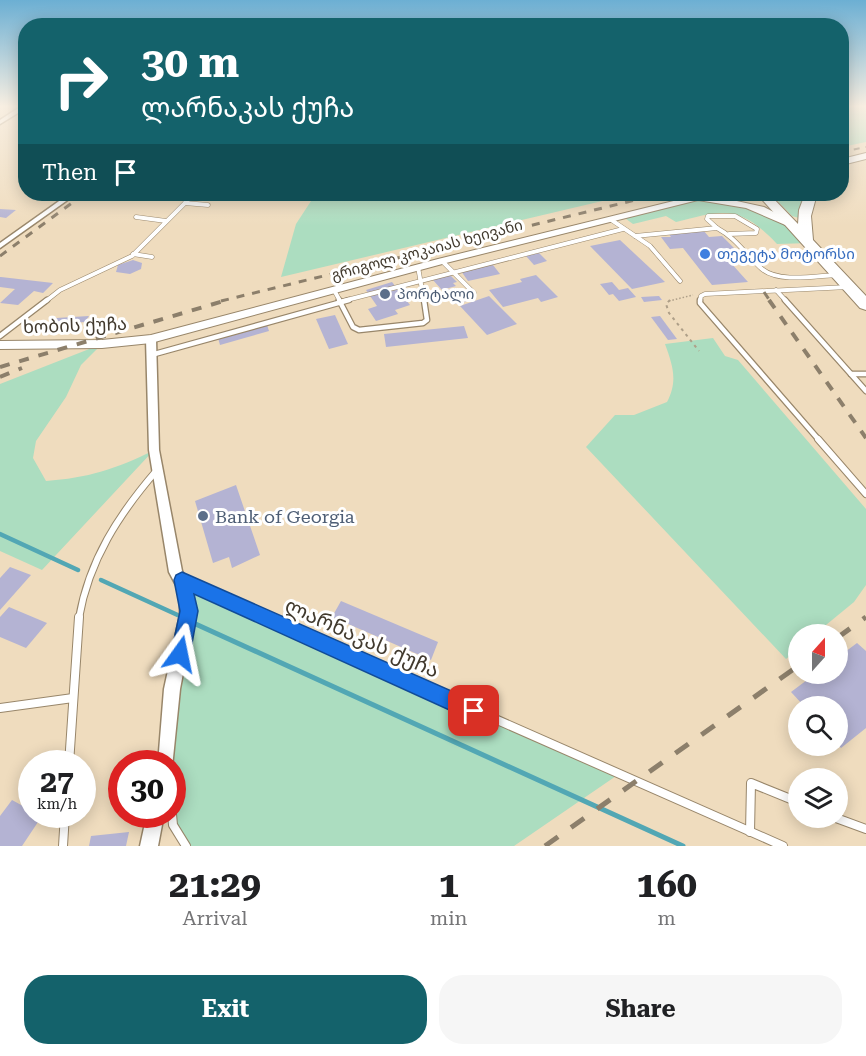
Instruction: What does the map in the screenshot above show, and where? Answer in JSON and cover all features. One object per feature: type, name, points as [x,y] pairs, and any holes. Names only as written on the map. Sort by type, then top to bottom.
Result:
[{"type":"highway","points":[[849,161],[866,156]]},
{"type":"highway","points":[[770,201],[866,305]]},
{"type":"highway","points":[[807,239],[804,228],[809,201]]},
{"type":"main road","name":"გრიგოლ კოკაიას ხეივანი","points":[[151,339],[417,267],[680,201]]},
{"type":"main road","points":[[730,201],[746,204],[794,225]]},
{"type":"main road","name":"ხობის ქუჩა","points":[[0,345],[102,344],[151,339]]},
{"type":"street","points":[[0,246],[63,201]]},
{"type":"street","points":[[151,339],[154,373],[154,450],[176,572],[182,580],[189,611],[172,686],[167,750]]},
{"type":"street","points":[[149,846],[153,828]]},
{"type":"lane","points":[[0,336],[60,290],[133,254],[185,203],[207,205]]},
{"type":"lane","points":[[729,234],[756,233],[757,229],[735,216],[708,216],[707,219],[717,228],[729,234],[764,271],[776,275],[839,274]]},
{"type":"lane","points":[[136,217],[166,221]]},
{"type":"lane","points":[[610,219],[650,246],[680,281]]},
{"type":"lane","points":[[635,236],[717,228]]},
{"type":"lane","points":[[151,355],[452,272],[623,229]]},
{"type":"lane","points":[[528,239],[539,250]]},
{"type":"lane","points":[[133,254],[152,257]]},
{"type":"lane","points":[[442,261],[474,293]]},
{"type":"lane","points":[[334,290],[353,327],[359,330],[423,323],[427,320],[427,315],[417,267]]},
{"type":"lane","points":[[850,287],[705,294],[700,300],[702,307],[866,494]]},
{"type":"lane","points":[[776,290],[866,391]]},
{"type":"lane","points":[[851,374],[866,374]]},
{"type":"lane","points":[[70,750],[78,628],[90,574],[114,524],[158,470]]},
{"type":"lane","name":"ლარნაკას ქუჩა","points":[[182,580],[783,846]]},
{"type":"lane","points":[[0,708],[73,698]]},
{"type":"lane","points":[[750,832],[751,783],[788,798]]},
{"type":"lane","points":[[848,822],[866,829]]},
{"type":"lane","points":[[63,846],[64,828]]},
{"type":"lane","points":[[175,828],[186,846]]},
{"type":"path","points":[[699,351],[669,312],[666,303],[680,296],[705,294]]},
{"type":"green space","points":[[311,201],[602,201],[281,277],[296,224]]},
{"type":"green space","points":[[680,201],[708,201],[771,213],[811,243],[777,244],[752,222],[731,213],[707,214],[676,222],[666,216],[633,224],[622,216]]},
{"type":"green space","points":[[778,201],[803,201],[799,218],[792,216]]},
{"type":"green space","points":[[713,338],[725,356],[738,360],[866,509],[866,585],[854,602],[827,624],[788,624],[788,657],[786,659],[586,447],[615,415],[634,415],[667,402],[672,387],[673,373],[665,344]]},
{"type":"green space","points":[[102,344],[81,365],[66,397],[36,441],[33,458],[46,481],[101,472],[154,450],[42,570],[0,551],[0,384]]},
{"type":"green space","points":[[182,580],[619,774],[514,846],[186,846],[178,828],[186,828],[186,750],[168,750],[184,638]]},
{"type":"building","points":[[0,209],[16,210],[6,218],[0,217]]},
{"type":"building","points":[[703,230],[709,237],[722,236],[735,249],[730,250],[733,253],[722,253],[748,282],[712,285],[683,248],[670,249],[661,237],[671,237],[668,233]]},
{"type":"building","points":[[620,240],[665,282],[632,289],[590,246]]},
{"type":"building","points":[[539,253],[547,261],[534,265],[526,256]]},
{"type":"building","points":[[133,260],[142,263],[141,269],[130,274],[116,272],[118,265]]},
{"type":"building","points":[[493,265],[500,274],[468,281],[461,271]]},
{"type":"building","points":[[449,274],[457,282],[453,283],[456,286],[442,290],[432,279]]},
{"type":"building","points":[[536,275],[558,297],[541,302],[538,298],[503,307],[489,290],[522,282],[520,279]]},
{"type":"building","points":[[0,277],[53,283],[43,293],[34,291],[18,305],[0,303],[15,289],[0,287]]},
{"type":"building","points":[[392,282],[410,305],[395,310],[398,314],[376,321],[368,309],[377,306],[366,290]]},
{"type":"building","points":[[612,282],[619,290],[628,288],[636,297],[619,301],[613,294],[609,295],[600,284]]},
{"type":"building","points":[[455,288],[467,301],[455,304],[443,291]]},
{"type":"building","points":[[489,296],[517,324],[487,335],[460,306]]},
{"type":"building","points":[[659,296],[662,300],[644,302],[641,297]]},
{"type":"building","points":[[335,315],[348,344],[329,349],[316,319]]},
{"type":"building","points":[[89,316],[85,322],[52,324],[56,318]]},
{"type":"building","points":[[660,316],[677,339],[668,340],[651,317]]},
{"type":"building","points":[[267,325],[269,331],[220,345],[218,338]]},
{"type":"building","points":[[464,326],[468,338],[386,347],[384,334]]},
{"type":"building","points":[[236,485],[260,555],[232,568],[229,557],[213,563],[195,501]]},
{"type":"building","points":[[10,567],[31,575],[0,610],[0,578]]},
{"type":"building","points":[[341,601],[438,642],[431,660],[332,617]]},
{"type":"building","points":[[9,607],[47,623],[26,648],[0,637],[0,617]]},
{"type":"building","points":[[857,643],[866,651],[866,728],[848,742],[848,696],[795,696],[791,692],[802,684],[848,684],[848,650]]},
{"type":"building","points":[[12,800],[18,803],[18,828],[34,828],[22,846],[0,846],[0,816]]},
{"type":"building","points":[[129,832],[126,846],[89,846],[91,836]]},
{"type":"waterway","points":[[0,534],[78,570]]},
{"type":"waterway","points":[[101,580],[182,617]]},
{"type":"waterway","points":[[189,621],[683,846]]},
{"type":"railway","points":[[849,151],[866,147]]},
{"type":"railway","points":[[0,256],[75,201]]},
{"type":"railway","points":[[221,301],[631,201]]},
{"type":"railway","points":[[764,292],[770,301]]},
{"type":"railway","points":[[0,367],[227,300]]},
{"type":"railway","points":[[769,300],[866,438]]},
{"type":"railway","points":[[0,377],[22,368]]},
{"type":"railway","points":[[848,630],[866,617]]},
{"type":"railway","points":[[545,846],[788,673]]},
{"type":"place","name":"თეგეტა მოტორსი","points":[[705,254]]},
{"type":"place","name":"პორტალი","points":[[385,294]]},
{"type":"place","name":"Bank of Georgia","points":[[203,516]]},
{"type":"route","points":[[180,654],[189,611],[182,580],[474,711]]}]
